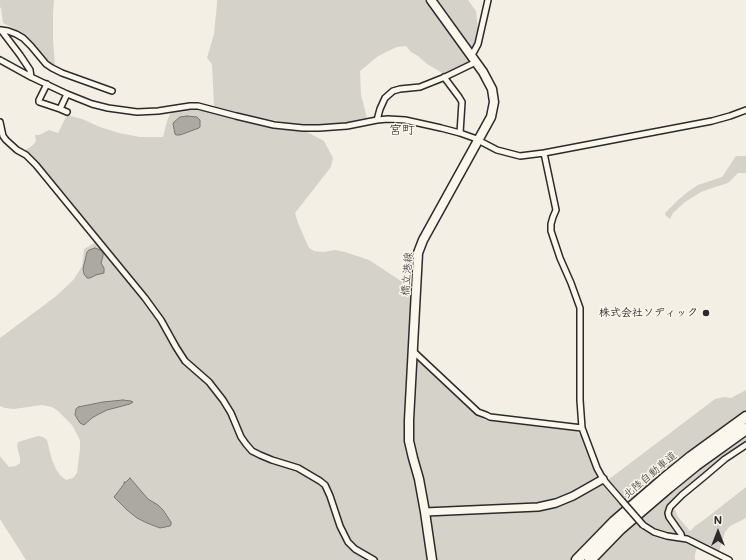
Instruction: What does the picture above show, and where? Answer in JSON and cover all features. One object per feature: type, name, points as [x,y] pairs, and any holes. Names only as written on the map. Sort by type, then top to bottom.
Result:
[{"type":"highway","name":"北陸自動車道","points":[[577,560],[614,522],[664,479],[691,457],[746,417]]},
{"type":"highway","name":"北陸自動車道","points":[[590,560],[620,529],[669,487],[696,465],[746,429]]},
{"type":"main road","name":"橋立港線","points":[[431,0],[483,72],[492,89],[494,102],[491,117],[423,240],[418,254],[409,441],[426,512],[432,560]]},
{"type":"street","points":[[377,120],[382,104],[388,94],[400,89],[420,86],[444,77],[474,60],[488,0]]},
{"type":"street","points":[[1,29],[30,70],[31,77]]},
{"type":"street","points":[[1,29],[23,38],[46,64],[52,68],[112,91]]},
{"type":"street","points":[[0,60],[67,94],[92,104],[108,108],[137,112],[198,106],[236,116],[291,127],[320,128],[347,126],[388,119],[416,122],[460,133],[497,150],[520,156],[544,153],[712,121],[746,110]]},
{"type":"street","points":[[444,77],[460,97],[462,102],[460,133]]},
{"type":"street","points":[[47,84],[39,102],[67,112]]},
{"type":"street","points":[[60,109],[67,94]]},
{"type":"street","points":[[0,122],[3,136],[6,140],[17,150],[26,155],[36,165],[145,298],[161,320],[185,361],[209,382],[231,413],[241,437],[246,444],[252,451],[272,460],[298,468],[320,481],[328,491],[340,526],[348,542],[355,549],[374,560]]},
{"type":"street","points":[[544,153],[556,210],[551,224],[551,231],[580,308],[580,400],[582,428],[597,468],[603,479],[643,525],[654,532],[686,539],[729,560]]},
{"type":"street","points":[[413,350],[478,412],[490,417],[582,428]]},
{"type":"street","points":[[682,538],[681,534],[669,517],[668,513],[670,507],[682,494],[746,445]]},
{"type":"street","points":[[426,512],[538,507],[556,503],[568,498],[603,479]]},
{"type":"shaded area","points":[[0,0],[54,0],[53,40],[55,66],[46,59],[25,34],[3,23]]},
{"type":"shaded area","points":[[217,0],[468,0],[476,11],[478,29],[470,63],[444,74],[427,64],[411,52],[406,46],[397,47],[377,57],[360,71],[361,95],[367,118],[351,123],[315,126],[296,124],[245,115],[214,106],[212,64],[207,58],[214,34]]},
{"type":"shaded area","points":[[189,109],[204,110],[277,129],[307,132],[324,141],[333,158],[331,167],[295,213],[309,248],[314,251],[323,252],[335,250],[345,252],[369,260],[404,283],[410,291],[412,299],[410,351],[460,400],[485,420],[576,431],[581,435],[597,477],[600,480],[604,481],[612,477],[715,399],[724,397],[731,398],[746,390],[746,443],[673,502],[678,517],[690,531],[746,487],[746,518],[730,526],[725,532],[719,552],[699,542],[695,554],[695,560],[26,560],[0,519],[0,456],[9,467],[16,466],[20,463],[17,446],[18,442],[38,436],[43,437],[47,440],[56,469],[66,480],[73,478],[77,473],[80,440],[72,425],[52,407],[42,405],[14,409],[0,406],[0,338],[55,297],[68,285],[74,279],[82,266],[84,249],[100,240],[69,199],[36,161],[30,155],[23,152],[36,141],[35,135],[39,135],[49,130],[58,133],[67,115],[119,133],[140,137],[163,137],[171,112]]},
{"type":"shaded area","points":[[180,117],[197,117],[200,120],[200,127],[180,135],[176,135],[173,124],[174,122]]},
{"type":"shaded area","points":[[736,156],[746,156],[746,173],[738,173],[728,183],[701,192],[685,202],[673,213],[670,219],[666,216],[665,213],[689,191],[698,185],[722,177]]},
{"type":"shaded area","points":[[95,248],[103,251],[101,263],[104,268],[104,273],[87,278],[83,269],[87,252]]},
{"type":"shaded area","points":[[123,400],[133,402],[107,410],[92,418],[84,425],[80,423],[75,415],[78,407]]},
{"type":"shaded area","points":[[130,478],[148,499],[163,510],[171,522],[170,526],[160,528],[137,518],[114,497],[124,482]]},
{"type":"place","name":"株式会社ソディック","points":[[706,313]]},
{"type":"district","name":"宮町","points":[[402,130]]}]
